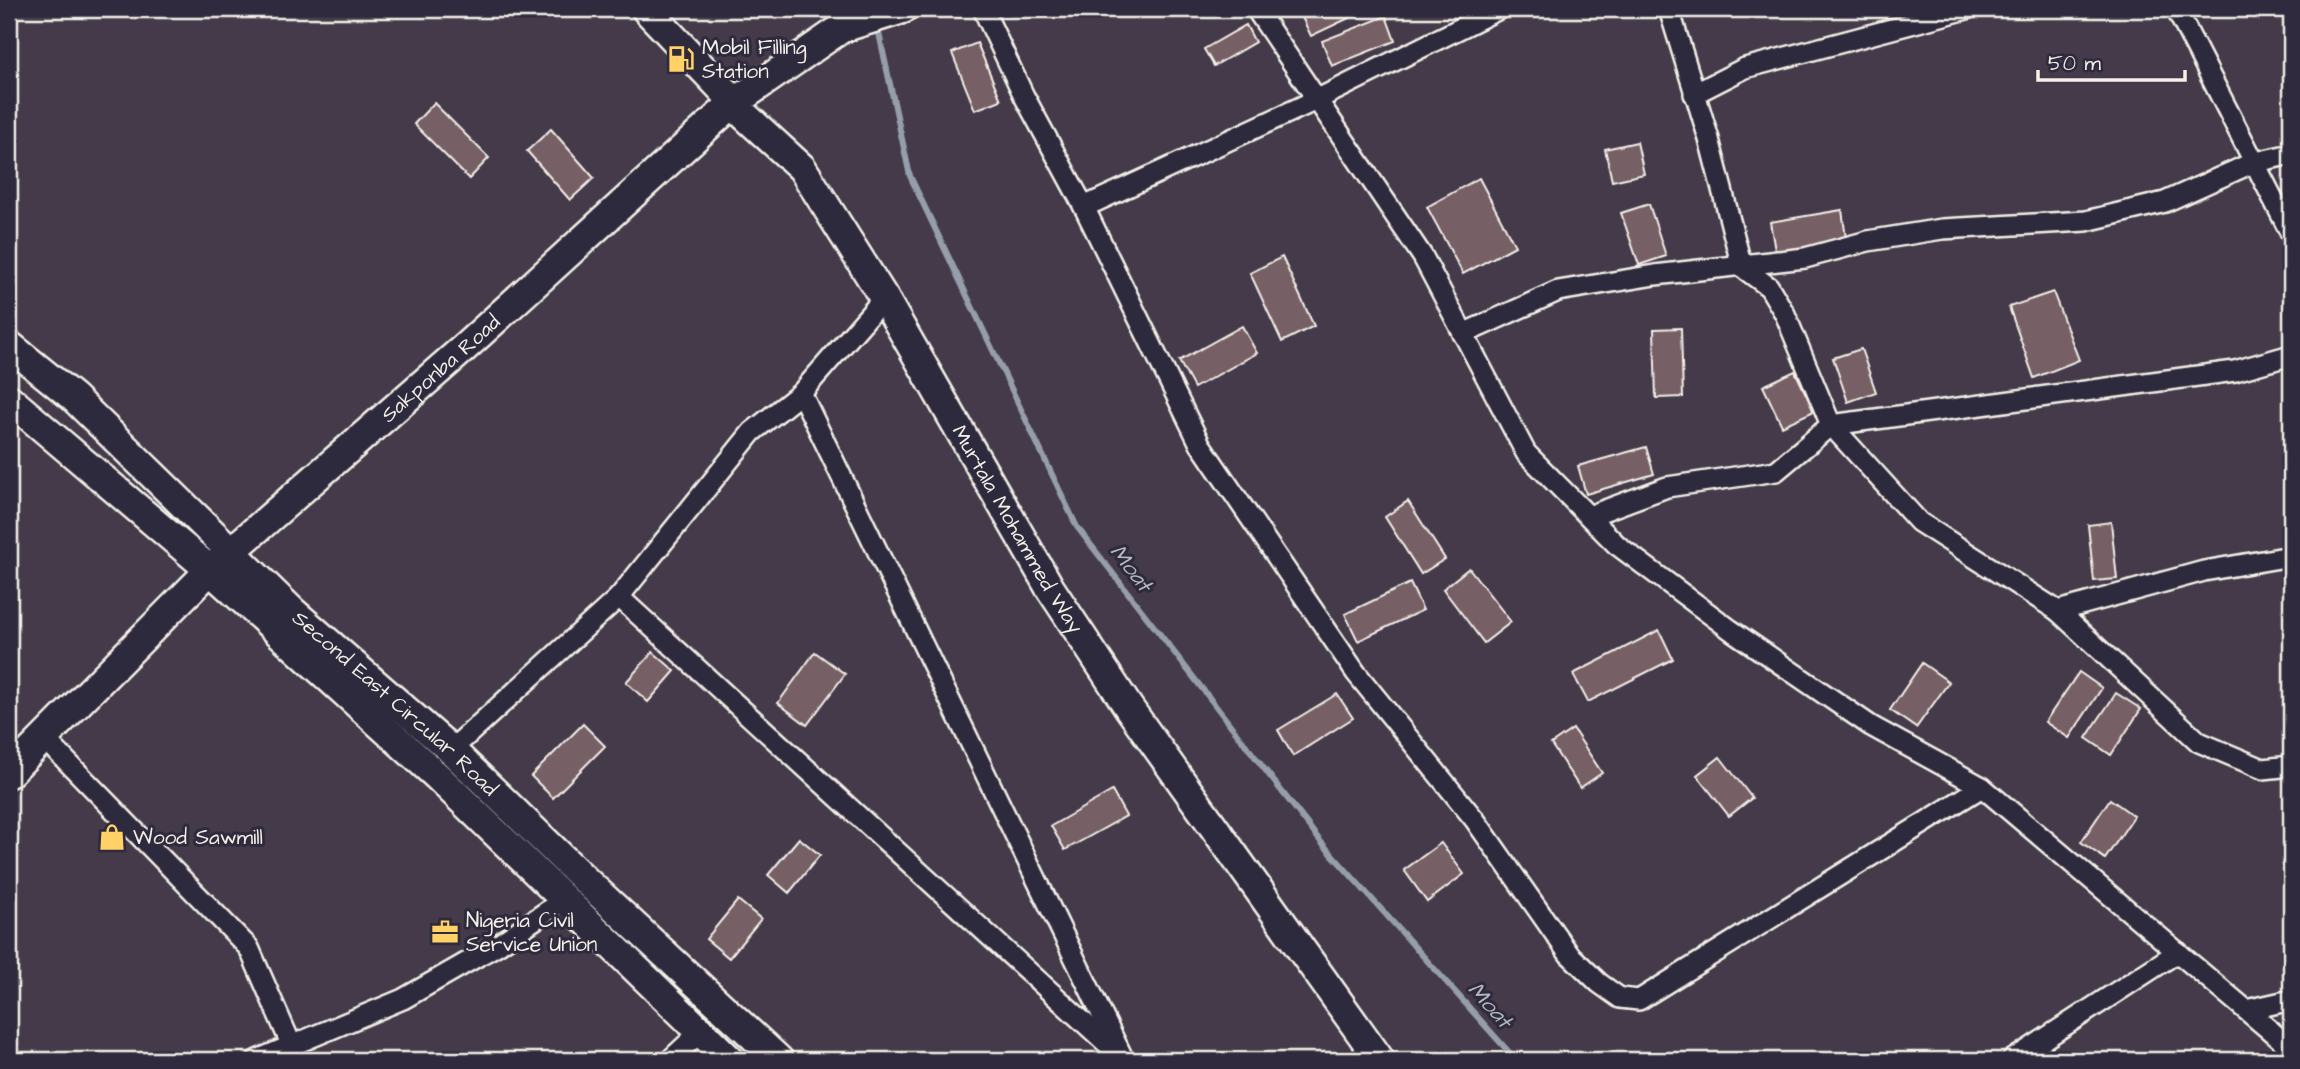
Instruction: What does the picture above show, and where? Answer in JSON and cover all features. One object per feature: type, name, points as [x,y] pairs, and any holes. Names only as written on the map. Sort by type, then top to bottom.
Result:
[{"type":"main road","name":"Murtala Mohammed Way","points":[[646,9],[726,93],[732,104],[802,168],[884,298],[962,438],[1072,621],[1129,708],[1380,1060]]},
{"type":"main road","name":"Sakponba Road","points":[[9,773],[220,561],[464,348],[732,104],[842,28],[903,9]]},
{"type":"main road","name":"Second East Circular Road","points":[[9,345],[73,397],[220,561],[270,628],[437,776],[699,1033],[730,1060]]},
{"type":"main road","name":"Second East Circular Road","points":[[9,399],[220,561],[292,611],[452,750],[586,881],[779,1060]]},
{"type":"street","points":[[984,9],[1024,96],[1084,207],[1200,444],[1356,673],[1475,820],[1569,954],[1599,983],[1620,998],[1640,1000],[1982,788]]},
{"type":"street","points":[[1256,9],[1423,257],[1526,453],[1617,545],[1774,660],[1871,726],[1982,788],[2291,1048]]},
{"type":"street","points":[[1084,207],[1316,100],[1499,9]]},
{"type":"street","points":[[1669,9],[1709,139],[1742,267],[1769,287],[1785,314],[1831,425],[1919,522],[2058,611],[2199,742],[2263,769],[2291,766]]},
{"type":"street","points":[[1694,93],[1745,68],[1967,9]]},
{"type":"street","points":[[2176,9],[2252,163],[2291,234]]},
{"type":"street","points":[[1463,334],[1558,291],[1655,275],[1742,267],[1942,229],[2086,221],[2165,202],[2252,163],[2291,154]]},
{"type":"street","points":[[452,750],[619,597],[752,432],[801,393],[884,298]]},
{"type":"street","points":[[1589,516],[1667,487],[1776,471],[1831,425],[2235,371],[2291,355]]},
{"type":"street","points":[[801,393],[1124,1059]]},
{"type":"street","points":[[2058,611],[2204,571],[2291,556]]},
{"type":"street","points":[[619,597],[1124,1059]]},
{"type":"street","points":[[43,737],[249,948],[291,1044]]},
{"type":"street","points":[[257,1060],[403,999],[499,944],[565,899]]},
{"type":"street","points":[[2012,1060],[2178,952]]},
{"type":"street","points":[[2247,1010],[2291,1000]]},
{"type":"street","points":[[670,1060],[699,1033]]},
{"type":"building","points":[[1298,9],[1368,9],[1311,36]]},
{"type":"building","points":[[1386,16],[1395,41],[1332,66],[1322,41]]},
{"type":"building","points":[[1246,25],[1255,42],[1214,66],[1204,49]]},
{"type":"building","points":[[977,43],[1001,100],[975,110],[952,53]]},
{"type":"building","points":[[434,103],[489,158],[469,179],[414,124]]},
{"type":"building","points":[[551,129],[594,178],[570,200],[527,151]]},
{"type":"building","points":[[1637,142],[1644,174],[1612,181],[1605,149]]},
{"type":"building","points":[[1479,178],[1515,246],[1463,274],[1427,207]]},
{"type":"building","points":[[1649,204],[1666,256],[1639,265],[1621,213]]},
{"type":"building","points":[[1842,210],[1847,245],[1776,256],[1770,222]]},
{"type":"building","points":[[1282,257],[1314,326],[1282,342],[1250,273]]},
{"type":"building","points":[[2053,292],[2079,360],[2034,378],[2009,307]]},
{"type":"building","points":[[1242,326],[1257,353],[1194,388],[1179,361]]},
{"type":"building","points":[[1681,328],[1683,397],[1656,398],[1654,329]]},
{"type":"building","points":[[1861,349],[1876,392],[1848,402],[1833,358]]},
{"type":"building","points":[[1795,371],[1814,411],[1782,426],[1763,386]]},
{"type":"building","points":[[1646,447],[1654,474],[1586,494],[1578,466]]},
{"type":"building","points":[[1408,501],[1445,559],[1421,574],[1385,517]]},
{"type":"building","points":[[2111,522],[2117,579],[2094,581],[2088,525]]},
{"type":"building","points":[[1469,568],[1511,622],[1484,643],[1443,589]]},
{"type":"building","points":[[1410,583],[1423,610],[1358,641],[1345,614]]},
{"type":"building","points":[[1659,630],[1673,659],[1588,702],[1573,674]]},
{"type":"building","points":[[653,652],[675,671],[648,702],[626,682]]},
{"type":"building","points":[[815,652],[845,674],[807,725],[778,703]]},
{"type":"building","points":[[1922,663],[1949,682],[1916,728],[1890,710]]},
{"type":"building","points":[[2079,672],[2102,688],[2069,738],[2045,722]]},
{"type":"building","points":[[2116,693],[2141,709],[2111,755],[2086,738]]},
{"type":"building","points":[[1337,694],[1353,718],[1293,756],[1278,730]]},
{"type":"building","points":[[583,724],[605,746],[553,798],[531,776]]},
{"type":"building","points":[[1573,729],[1602,773],[1580,788],[1551,744]]},
{"type":"building","points":[[1720,757],[1752,798],[1729,816],[1697,775]]},
{"type":"building","points":[[1112,791],[1126,816],[1065,850],[1051,826]]},
{"type":"building","points":[[2110,799],[2134,816],[2105,859],[2081,842]]},
{"type":"building","points":[[799,838],[820,855],[789,893],[768,875]]},
{"type":"building","points":[[1441,843],[1464,874],[1427,902],[1404,870]]},
{"type":"building","points":[[738,900],[761,919],[729,958],[706,939]]},
{"type":"building","points":[[2086,1053],[2095,1060],[2079,1060]]},
{"type":"waterway","name":"Moat","points":[[877,24],[910,176],[1077,527],[1321,842],[1516,1060]]},
{"type":"place","name":"Mobil Filling Station","points":[[681,59]]},
{"type":"place","name":"Wood Sawmill","points":[[112,837]]},
{"type":"place","name":"Nigeria Civil Service Union","points":[[445,932]]}]
